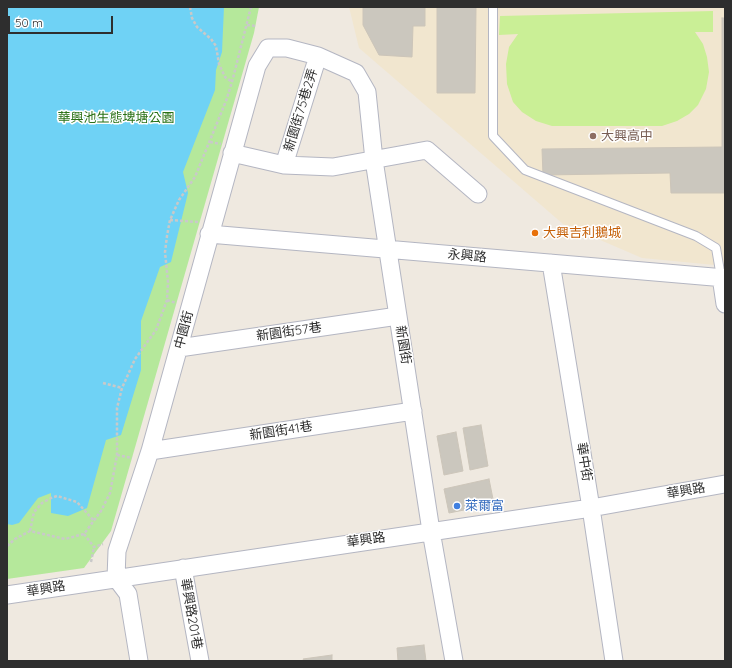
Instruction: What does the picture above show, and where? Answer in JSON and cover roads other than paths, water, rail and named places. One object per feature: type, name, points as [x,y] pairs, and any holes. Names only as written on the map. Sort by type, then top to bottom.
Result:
[{"type":"street","name":"中園街","points":[[116,578],[117,551],[150,450],[179,348],[205,228],[227,149],[257,66],[268,48],[287,48],[318,56]]},
{"type":"street","name":"新園街","points":[[318,56],[356,73],[367,92],[374,160],[431,531],[454,661]]},
{"type":"street","name":"新園街75巷2弄","points":[[284,165],[318,56]]},
{"type":"street","points":[[227,149],[284,165],[334,167],[427,150],[478,194]]},
{"type":"street","name":"永興路","points":[[205,228],[388,248],[723,278]]},
{"type":"street","name":"華中街","points":[[551,263],[591,508],[614,661]]},
{"type":"street","points":[[723,278],[725,304]]},
{"type":"street","name":"新園街57巷","points":[[179,348],[398,316]]},
{"type":"street","name":"新園街41巷","points":[[150,450],[413,411]]},
{"type":"street","name":"華興路","points":[[7,595],[591,508],[725,484]]},
{"type":"street","name":"華興路201巷","points":[[183,568],[200,661]]},
{"type":"street","points":[[116,578],[128,594],[140,661]]},
{"type":"lane","points":[[493,7],[493,136],[525,170],[696,236],[716,248],[723,278]]},
{"type":"water","name":"華興池生態埤塘公園","points":[[7,7],[224,7],[222,52],[216,70],[215,90],[183,172],[188,193],[171,262],[160,267],[141,321],[141,370],[121,435],[106,440],[87,508],[68,516],[51,513],[51,493],[38,498],[19,523],[12,525],[7,524]]},
{"type":"place","name":"大興高中","points":[[593,136]]},
{"type":"place","name":"大興吉利鵝城","points":[[535,233]]},
{"type":"place","name":"萊爾富","points":[[457,506]]}]
